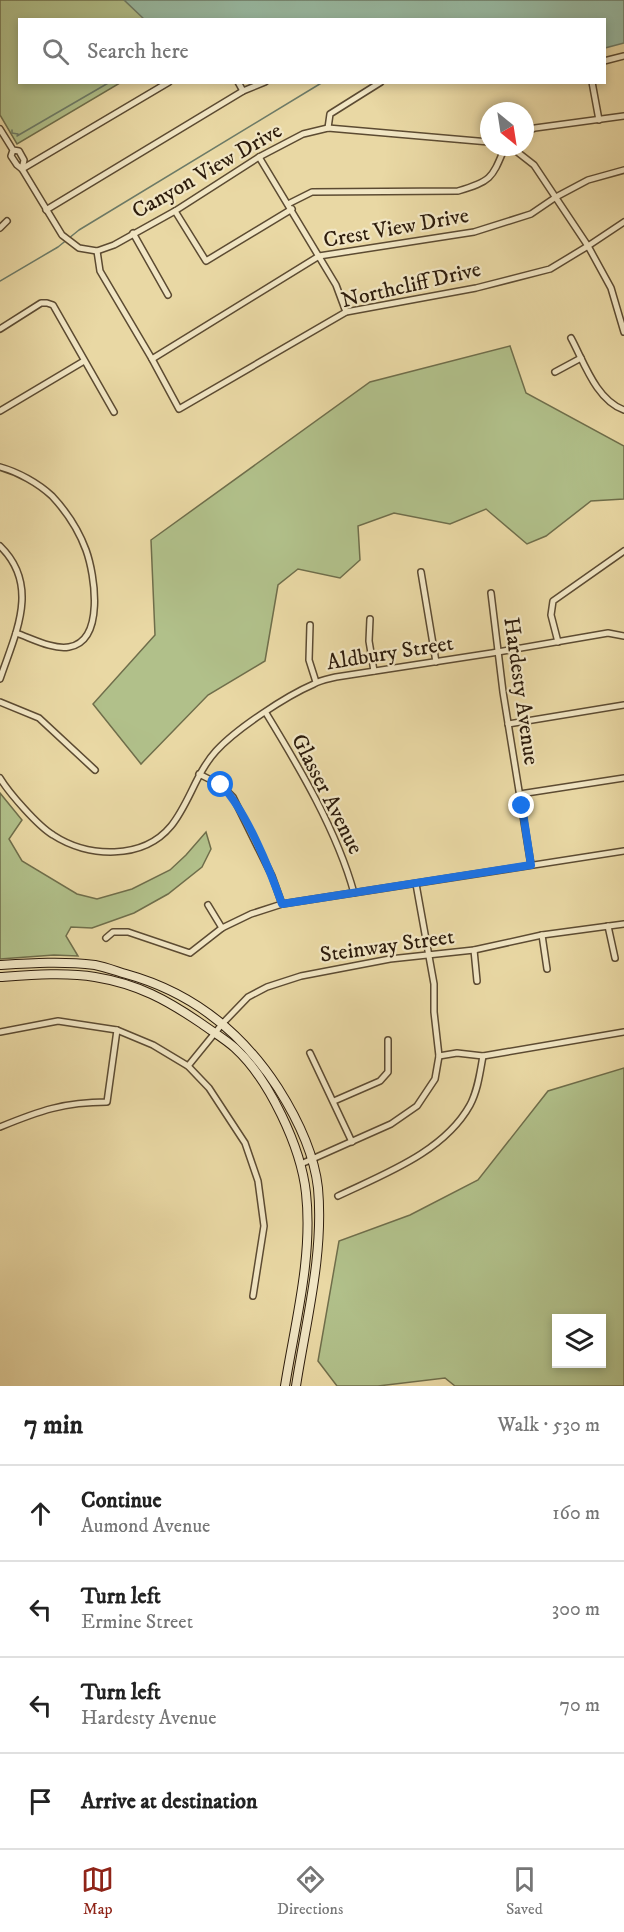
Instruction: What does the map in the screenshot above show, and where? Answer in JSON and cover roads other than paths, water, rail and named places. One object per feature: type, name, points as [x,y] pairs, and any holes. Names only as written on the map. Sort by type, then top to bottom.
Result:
[{"type":"main road","points":[[0,965],[46,962],[97,966],[146,979],[178,993],[223,1023],[264,1067],[294,1114],[312,1159],[317,1186],[320,1226],[296,1386]]},
{"type":"main road","points":[[0,977],[95,976],[150,992],[172,1004],[236,1049],[260,1077],[287,1128],[301,1164],[306,1192],[308,1232],[285,1386]]},
{"type":"street","points":[[606,60],[624,56]]},
{"type":"street","points":[[22,169],[166,84]]},
{"type":"street","points":[[239,84],[243,91]]},
{"type":"street","points":[[46,210],[243,91],[260,84]]},
{"type":"street","points":[[328,128],[330,114],[378,84]]},
{"type":"street","points":[[592,84],[599,120]]},
{"type":"street","points":[[534,128],[624,116]]},
{"type":"street","name":"Canyon View Drive","points":[[97,251],[114,245],[176,211],[259,157],[303,134],[328,128],[480,141]]},
{"type":"street","points":[[0,129],[13,150],[11,156],[22,169],[63,236],[88,251],[97,251],[100,271],[152,359]]},
{"type":"street","points":[[176,211],[206,261],[312,192],[458,191],[477,186],[494,175],[501,156]]},
{"type":"street","points":[[522,156],[534,165],[588,246],[611,288],[624,332]]},
{"type":"street","points":[[259,157],[336,285],[346,312]]},
{"type":"street","name":"Crest View Drive","points":[[152,359],[319,256],[474,232],[531,214],[588,180],[624,170]]},
{"type":"street","points":[[0,228],[7,221]]},
{"type":"street","name":"Northcliff Drive","points":[[152,359],[179,409],[346,312],[476,288],[550,269],[624,222]]},
{"type":"street","points":[[133,233],[168,295]]},
{"type":"street","points":[[0,329],[41,303],[47,303],[56,310],[114,412]]},
{"type":"street","points":[[571,338],[598,389],[617,408],[624,410]]},
{"type":"street","points":[[555,372],[581,358]]},
{"type":"street","points":[[0,411],[84,362]]},
{"type":"street","points":[[0,467],[30,480],[51,495],[66,514],[86,549],[92,570],[93,619],[85,639],[65,648],[16,633]]},
{"type":"street","points":[[0,546],[12,560],[21,579],[23,593],[16,633],[0,680]]},
{"type":"street","points":[[558,642],[551,615],[554,601],[624,551]]},
{"type":"street","points":[[421,572],[436,662]]},
{"type":"street","name":"Hardesty Avenue","points":[[491,593],[508,724],[531,865]]},
{"type":"street","points":[[370,619],[369,641],[374,671]]},
{"type":"street","points":[[310,625],[309,660],[316,682]]},
{"type":"street","name":"Aldbury Street","points":[[0,778],[53,836],[108,853],[124,851],[149,844],[171,826],[199,774],[214,752],[229,738],[316,682],[609,633],[624,636]]},
{"type":"street","points":[[0,702],[39,718],[95,770]]},
{"type":"street","points":[[508,724],[624,705]]},
{"type":"street","name":"Glasser Avenue","points":[[266,713],[293,757],[345,862],[354,893]]},
{"type":"street","points":[[199,774],[221,785],[232,797],[272,876],[282,904]]},
{"type":"street","points":[[520,794],[624,778]]},
{"type":"street","points":[[106,938],[113,932],[128,932],[190,953],[222,928],[251,914],[282,904],[624,851]]},
{"type":"street","points":[[301,1164],[391,1124],[417,1106],[435,1079],[439,1056],[434,1012],[434,984],[427,956],[416,884]]},
{"type":"street","points":[[208,905],[222,928]]},
{"type":"street","name":"Steinway Street","points":[[188,1066],[223,1023],[248,997],[267,987],[329,970],[390,959],[474,950],[542,935],[624,924]]},
{"type":"street","points":[[608,926],[615,958]]},
{"type":"street","points":[[542,935],[548,969]]},
{"type":"street","points":[[474,950],[477,981]]},
{"type":"street","points":[[0,1032],[58,1021],[117,1030],[153,1045],[188,1066],[208,1088],[245,1143],[258,1180],[264,1226],[253,1296]]},
{"type":"street","points":[[0,1127],[37,1112],[68,1104],[107,1102],[117,1030]]},
{"type":"street","points":[[439,1056],[457,1053],[483,1056],[624,1032]]},
{"type":"street","points":[[334,1101],[380,1081],[388,1072],[388,1040]]},
{"type":"street","points":[[310,1053],[352,1142]]},
{"type":"street","points":[[338,1196],[431,1148],[456,1126],[471,1103],[480,1076],[483,1056]]},
{"type":"waterway","points":[[12,130],[12,133],[18,134],[17,136],[107,84]]},
{"type":"waterway","points":[[0,281],[58,247],[79,230],[320,84]]}]
